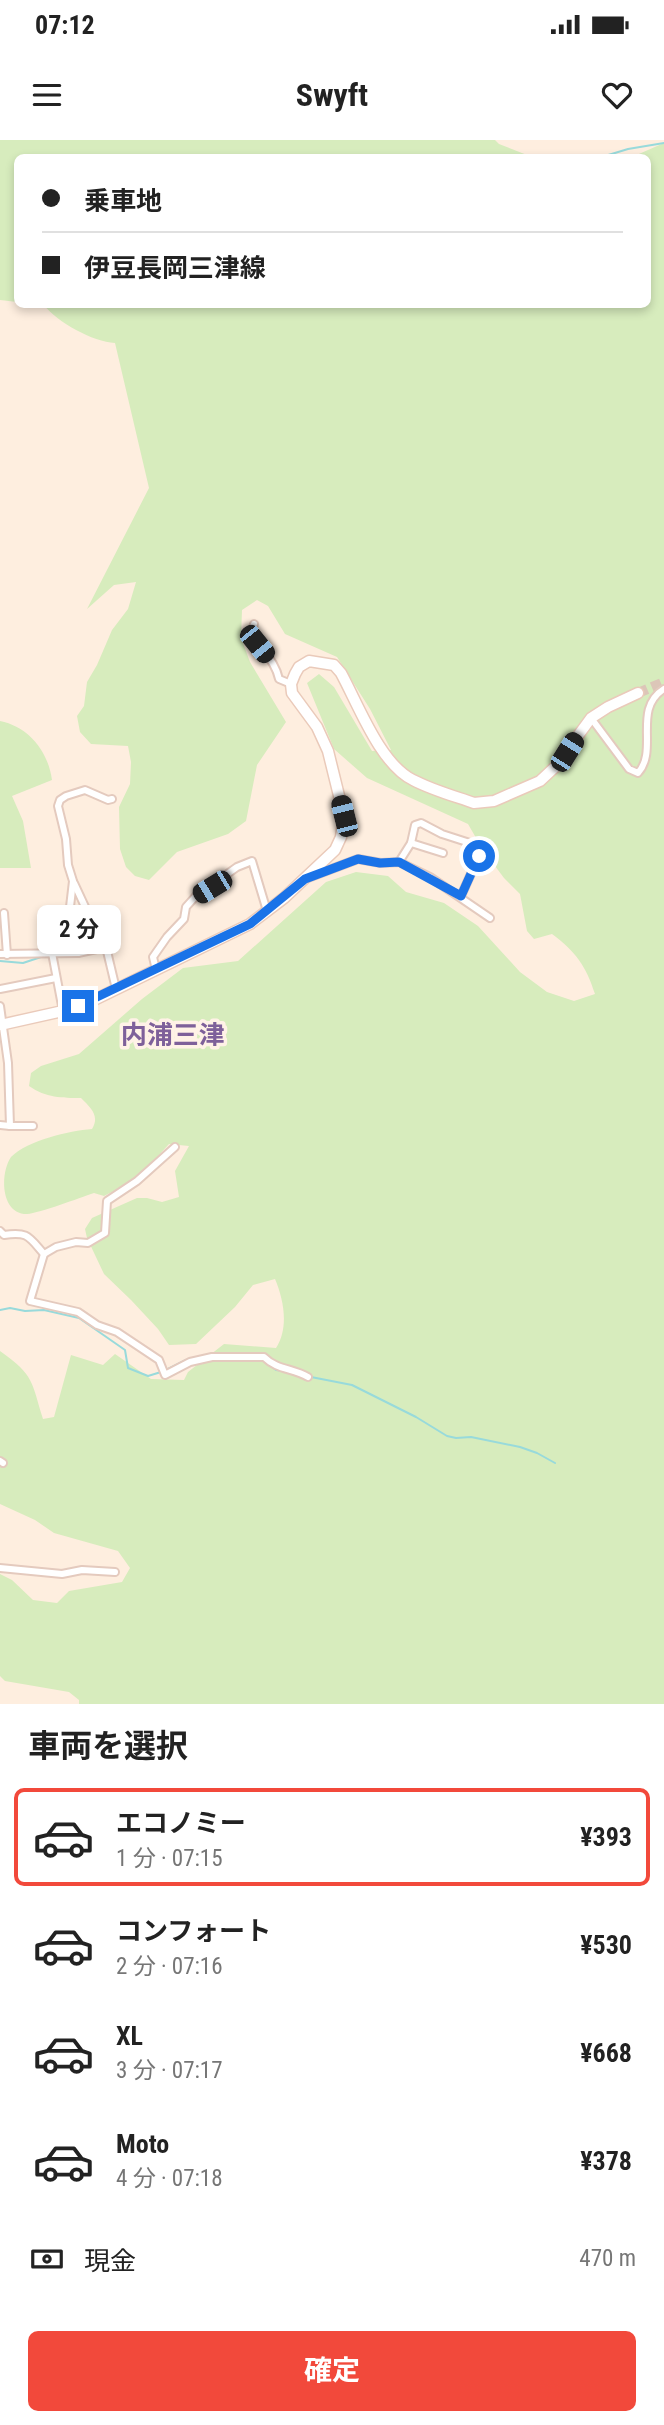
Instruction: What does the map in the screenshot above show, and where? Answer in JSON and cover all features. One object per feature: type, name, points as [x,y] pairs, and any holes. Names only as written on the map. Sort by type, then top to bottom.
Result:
[{"type":"main road","points":[[2,1025],[63,1011],[92,1001],[250,924],[305,879],[335,850],[341,837],[344,816],[324,739],[292,693],[291,684],[299,667],[309,661],[334,665],[341,673],[380,746],[394,765],[411,779],[483,804],[495,802],[540,781],[555,767],[591,718],[638,692]]},
{"type":"street","points":[[254,624],[252,631],[257,644],[277,668],[279,679],[291,684]]},
{"type":"street","points":[[591,718],[629,769],[638,773],[644,767],[646,757],[648,713],[655,695],[664,689]]},
{"type":"street","points":[[87,911],[68,865],[66,839],[58,806],[60,800],[85,790],[111,799]]},
{"type":"street","points":[[399,862],[411,843],[415,825],[421,823],[442,834],[473,844],[479,856],[461,896]]},
{"type":"street","points":[[411,843],[443,853]]},
{"type":"street","points":[[305,879],[358,859],[380,863],[399,862],[461,896],[490,918]]},
{"type":"street","points":[[156,970],[153,957],[184,919],[186,907],[195,897],[237,867],[251,861],[267,911]]},
{"type":"street","points":[[74,881],[68,923],[77,953]]},
{"type":"street","points":[[5,913],[3,955],[77,953],[106,947]]},
{"type":"street","points":[[77,953],[85,936],[91,932],[105,933],[116,989]]},
{"type":"street","points":[[52,953],[63,1011]]},
{"type":"street","points":[[0,989],[56,978]]},
{"type":"street","points":[[0,1006],[8,1063],[10,1126]]},
{"type":"street","points":[[0,1125],[33,1126]]},
{"type":"street","points":[[175,1147],[137,1181],[107,1201],[105,1233],[88,1243],[76,1242],[56,1247],[44,1254],[30,1301],[45,1307],[78,1312],[97,1325],[117,1332],[159,1360],[163,1372],[212,1357],[264,1357],[272,1365],[297,1370],[308,1377]]},
{"type":"street","points":[[0,1231],[4,1235],[27,1234],[44,1254]]},
{"type":"street","points":[[0,1567],[37,1573],[62,1574],[95,1570],[114,1572]]},
{"type":"green space","points":[[0,140],[495,140],[524,154],[14,154],[14,302],[0,300]]},
{"type":"green space","points":[[664,143],[664,1704],[79,1704],[79,1700],[69,1692],[5,1681],[0,1676],[0,1574],[12,1580],[33,1600],[57,1603],[69,1591],[122,1582],[130,1568],[118,1551],[54,1533],[35,1520],[0,1504],[0,1351],[26,1373],[43,1419],[54,1417],[71,1355],[103,1365],[115,1354],[151,1379],[184,1380],[188,1372],[224,1344],[276,1348],[284,1323],[283,1305],[275,1279],[253,1285],[235,1307],[196,1344],[169,1345],[158,1329],[104,1274],[85,1229],[92,1218],[137,1198],[162,1202],[179,1197],[175,1171],[189,1146],[169,1144],[137,1179],[104,1196],[94,1193],[27,1214],[12,1207],[7,1200],[4,1182],[11,1157],[38,1141],[92,1129],[95,1120],[91,1109],[81,1098],[48,1095],[29,1086],[31,1073],[41,1066],[79,1054],[142,999],[183,968],[238,961],[326,882],[356,872],[388,876],[406,892],[444,903],[478,926],[520,972],[547,992],[574,1001],[595,994],[584,967],[568,947],[552,934],[534,939],[527,931],[520,894],[483,850],[468,824],[367,778],[334,749],[307,683],[319,674],[334,687],[372,751],[391,750],[370,709],[337,657],[285,634],[268,606],[257,600],[242,610],[241,638],[250,662],[286,722],[257,765],[246,821],[228,834],[177,852],[149,880],[135,876],[126,867],[120,849],[119,807],[130,784],[131,762],[128,746],[91,744],[80,732],[77,716],[84,706],[87,682],[112,630],[128,609],[136,582],[114,585],[87,609],[149,488],[115,343],[96,339],[76,330],[47,308],[651,308],[651,154],[639,154]]},
{"type":"green space","points":[[0,721],[28,735],[41,750],[50,769],[52,780],[12,796],[23,821],[31,868],[0,868]]},
{"type":"waterway","points":[[612,154],[664,143]]},
{"type":"waterway","points":[[0,961],[23,963],[44,956]]},
{"type":"waterway","points":[[0,1310],[44,1310],[79,1318],[125,1350],[128,1368],[148,1376],[161,1372]]},
{"type":"waterway","points":[[192,1358],[207,1355]]},
{"type":"waterway","points":[[166,1370],[186,1360]]},
{"type":"waterway","points":[[263,1360],[276,1370],[285,1371]]},
{"type":"waterway","points":[[303,1378],[306,1380],[311,1377],[352,1385],[447,1436],[471,1437],[520,1447],[555,1463]]},
{"type":"tunnel","points":[[638,693],[664,682]]},
{"type":"district","name":"内浦三津","points":[[173,1035]]},
{"type":"route","points":[[78,1006],[250,924],[305,879],[358,859],[380,863],[399,862],[461,896],[479,856]]}]
